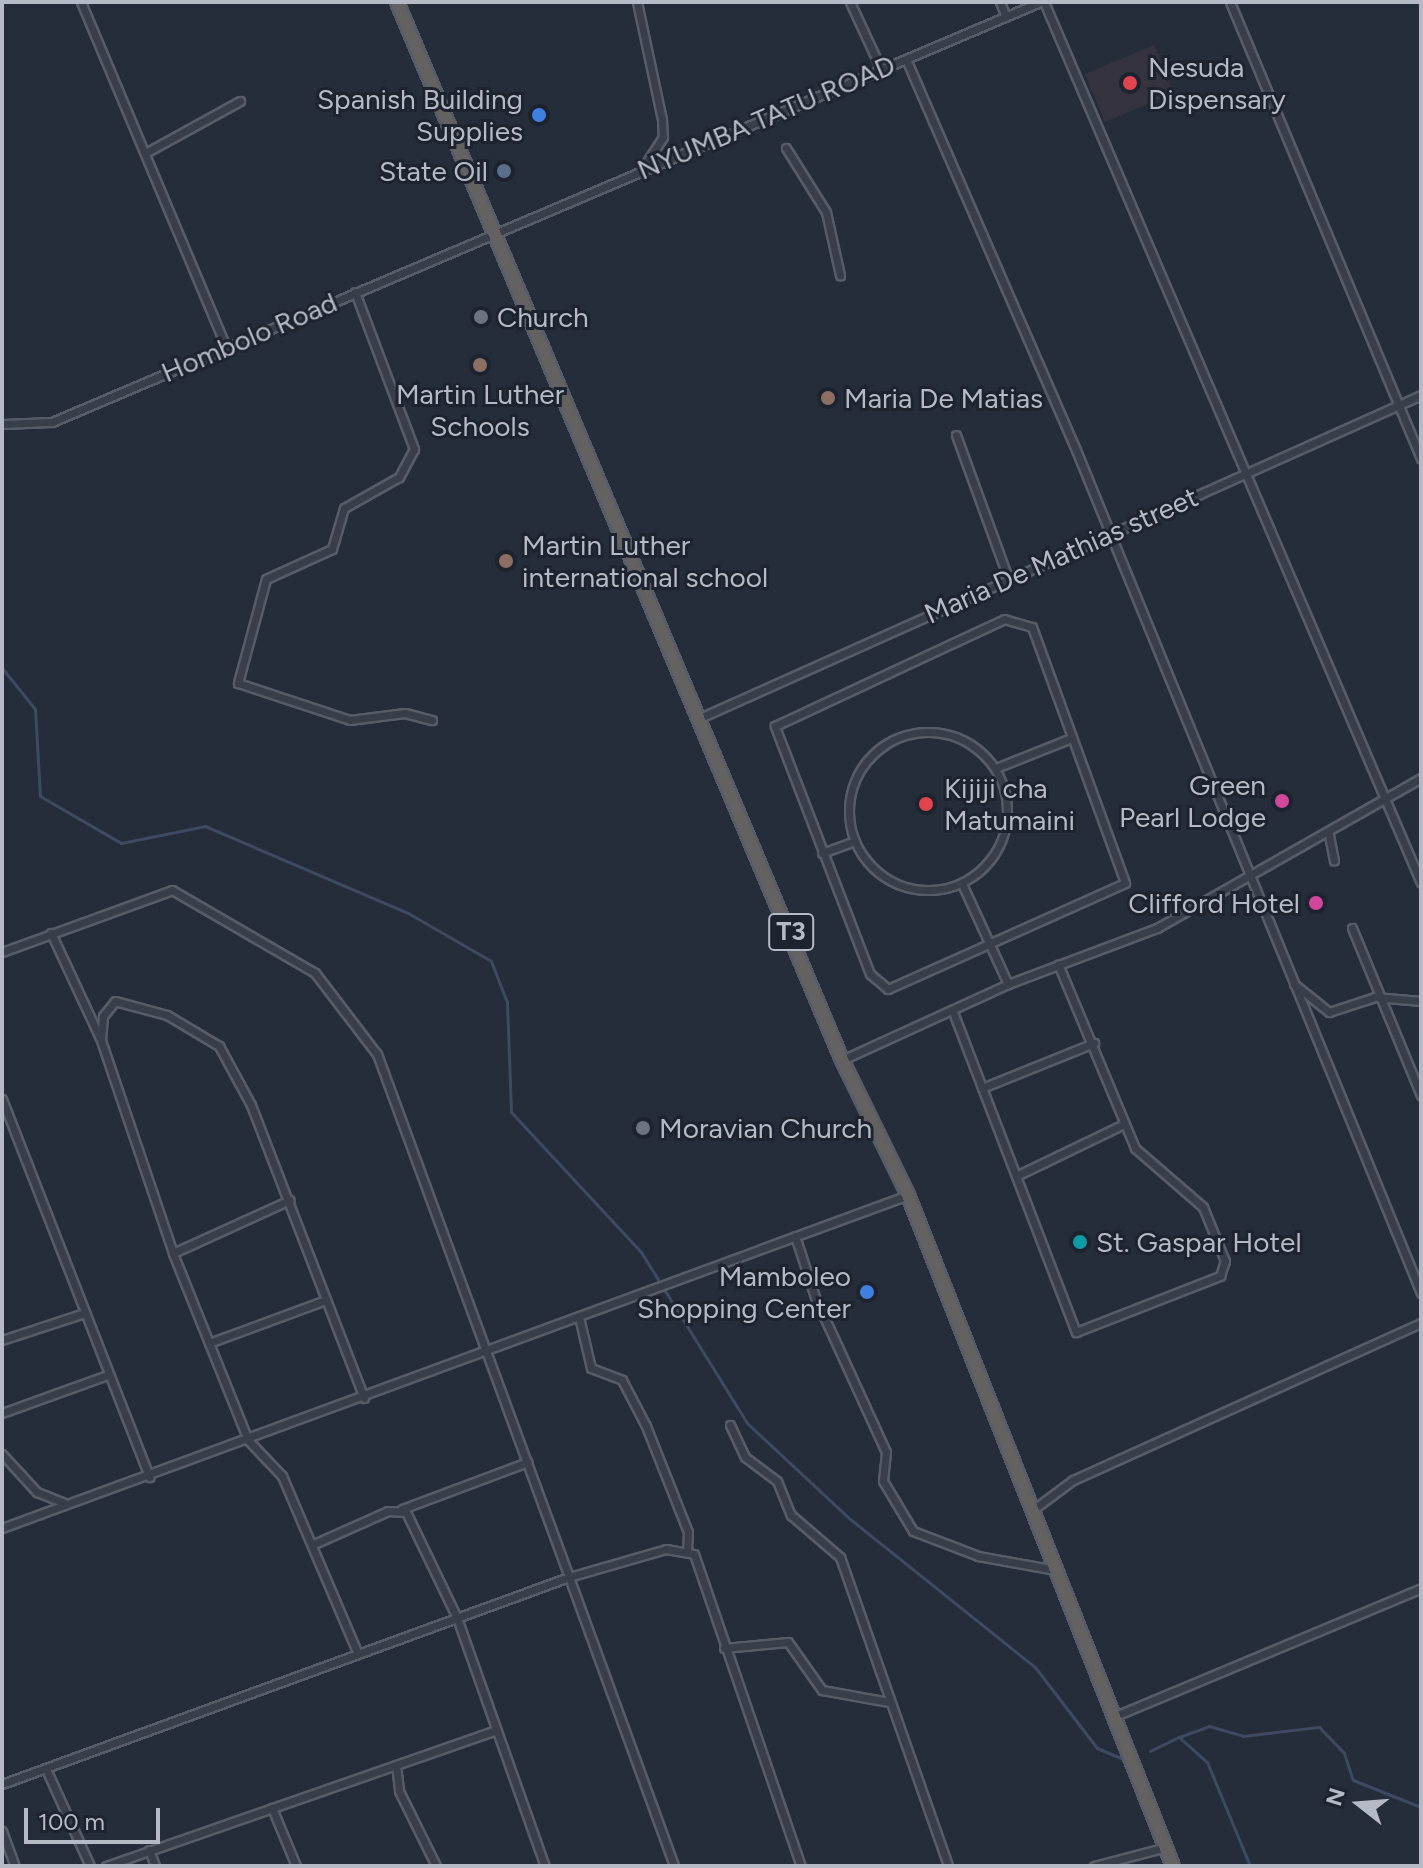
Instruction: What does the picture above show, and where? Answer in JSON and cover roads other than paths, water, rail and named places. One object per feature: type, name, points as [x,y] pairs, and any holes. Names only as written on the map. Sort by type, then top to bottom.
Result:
[{"type":"highway","name":"T3","points":[[397,2],[492,233],[702,717],[842,1060],[908,1195],[1118,1715],[1173,1866]]},
{"type":"street","points":[[81,2],[149,151],[226,347]]},
{"type":"street","points":[[86,12],[89,2]]},
{"type":"street","points":[[637,2],[663,137],[642,170]]},
{"type":"street","points":[[850,2],[881,69]]},
{"type":"street","points":[[1000,2],[1006,17]]},
{"type":"street","points":[[1042,2],[1249,471],[1421,883]]},
{"type":"street","name":"NYUMBA TATU ROAD","points":[[492,233],[1042,2]]},
{"type":"street","points":[[1230,2],[1421,459]]},
{"type":"street","points":[[906,59],[1076,450],[1105,533],[1421,1293]]},
{"type":"street","points":[[149,151],[240,101]]},
{"type":"street","points":[[786,148],[826,212],[840,275]]},
{"type":"street","name":"Hombolo Road","points":[[2,424],[52,422],[492,233]]},
{"type":"street","points":[[355,292],[414,449],[399,477],[344,508],[332,549],[266,579],[238,683],[350,720],[405,713],[432,720]]},
{"type":"street","name":"Maria De Mathias street","points":[[702,717],[1105,533],[1421,395]]},
{"type":"street","points":[[956,435],[1008,578]]},
{"type":"street","points":[[1004,619],[1020,619],[1032,627],[1125,883],[898,989],[877,985],[822,853],[775,726],[882,673],[1004,619]]},
{"type":"street","points":[[923,731],[945,732],[965,739],[996,768],[1006,793],[1004,833],[984,869],[962,884],[926,891],[899,885],[875,871],[855,841],[853,788],[883,745],[923,731]]},
{"type":"street","points":[[996,768],[1071,738]]},
{"type":"street","points":[[842,1060],[953,1012],[1008,984],[1157,928],[1248,873],[1329,835],[1421,778]]},
{"type":"street","points":[[1329,835],[1334,861]]},
{"type":"street","points":[[822,853],[855,841]]},
{"type":"street","points":[[962,884],[1008,984]]},
{"type":"street","points":[[2,952],[172,890],[307,965],[377,1054],[674,1866]]},
{"type":"street","points":[[1352,928],[1375,997],[1421,1095]]},
{"type":"street","points":[[51,933],[101,1040],[173,1253],[248,1440],[282,1476],[314,1544],[358,1654]]},
{"type":"street","points":[[953,1012],[1076,1332],[1220,1276],[1225,1261],[1198,1198],[1139,1154],[1058,964]]},
{"type":"street","points":[[1290,980],[1329,1012],[1375,997],[1421,1001]]},
{"type":"street","points":[[101,1040],[107,1009],[124,999],[219,1046],[290,1200],[364,1398]]},
{"type":"street","points":[[982,1088],[1094,1043]]},
{"type":"street","points":[[2,1099],[105,1376],[149,1477]]},
{"type":"street","points":[[1016,1176],[1124,1124]]},
{"type":"street","points":[[2,1528],[64,1503],[149,1477],[488,1353],[908,1195]]},
{"type":"street","points":[[173,1253],[290,1200]]},
{"type":"street","points":[[795,1236],[815,1297],[886,1452],[883,1481],[913,1531],[978,1556],[1058,1570]]},
{"type":"street","points":[[209,1343],[326,1300]]},
{"type":"street","points":[[2,1340],[81,1314]]},
{"type":"street","points":[[579,1317],[591,1368],[620,1378],[636,1405],[686,1526],[687,1549],[801,1866]]},
{"type":"street","points":[[1034,1509],[1073,1480],[1421,1323]]},
{"type":"street","points":[[2,1413],[105,1376]]},
{"type":"street","points":[[730,1425],[745,1457],[777,1481],[791,1515],[840,1557],[948,1866]]},
{"type":"street","points":[[2,1454],[37,1492],[64,1503]]},
{"type":"street","points":[[314,1544],[528,1462]]},
{"type":"street","points":[[402,1509],[457,1618],[545,1866]]},
{"type":"street","points":[[2,1784],[569,1577],[687,1549]]},
{"type":"street","points":[[1118,1715],[1421,1588]]},
{"type":"street","points":[[724,1648],[788,1642],[822,1690],[889,1702]]},
{"type":"street","points":[[106,1866],[496,1730]]},
{"type":"street","points":[[396,1765],[399,1791],[436,1866]]},
{"type":"street","points":[[46,1769],[90,1866]]},
{"type":"street","points":[[272,1808],[296,1866]]},
{"type":"street","points":[[2,1831],[15,1866]]},
{"type":"street","points":[[1094,1866],[1167,1847]]},
{"type":"street","points":[[149,1850],[155,1866]]},
{"type":"waterway","points":[[2,668],[35,709],[40,796],[121,843],[205,826],[408,913],[491,961],[507,1002],[511,1112],[641,1252],[747,1423],[850,1519],[1035,1667],[1097,1748],[1127,1761]]},
{"type":"waterway","points":[[1179,1737],[1209,1726],[1243,1736],[1319,1727],[1344,1753],[1353,1780],[1421,1807]]},
{"type":"waterway","points":[[1150,1751],[1179,1737],[1207,1762],[1250,1866]]},
{"type":"place","name":"Nesuda Dispensary","points":[[1130,83]]},
{"type":"place","name":"Spanish Building Supplies","points":[[539,115]]},
{"type":"place","name":"State Oil","points":[[504,171]]},
{"type":"place","name":"Church","points":[[481,317]]},
{"type":"place","name":"Martin Luther Schools","points":[[480,365]]},
{"type":"place","name":"Maria De Matias","points":[[828,398]]},
{"type":"place","name":"Martin Luther international school","points":[[506,561]]},
{"type":"place","name":"Green Pearl Lodge","points":[[1282,801]]},
{"type":"place","name":"Kijiji cha Matumaini","points":[[926,804]]},
{"type":"place","name":"Clifford Hotel","points":[[1316,903]]},
{"type":"place","name":"Moravian Church","points":[[643,1128]]},
{"type":"place","name":"St. Gaspar Hotel","points":[[1080,1242]]},
{"type":"place","name":"Mamboleo Shopping Center","points":[[867,1292]]}]
